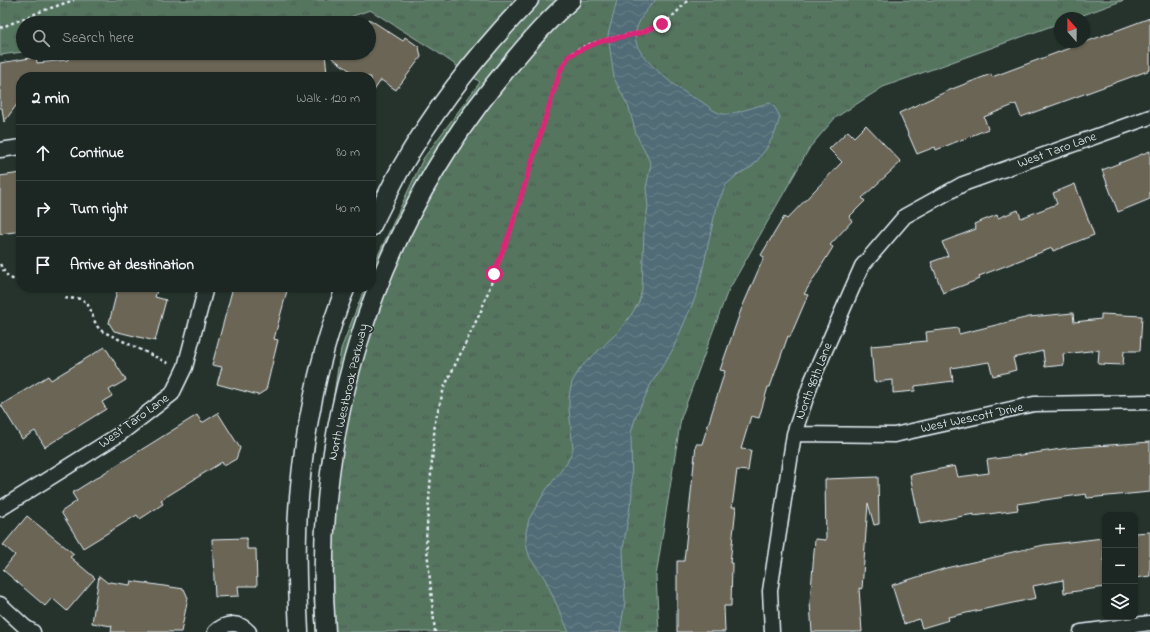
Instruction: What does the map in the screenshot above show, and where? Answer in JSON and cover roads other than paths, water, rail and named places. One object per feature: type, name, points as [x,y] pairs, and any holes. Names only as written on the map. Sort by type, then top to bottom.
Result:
[{"type":"street","points":[[376,217],[400,170],[435,114],[499,31],[529,0]]},
{"type":"street","name":"North Westbrook Parkway","points":[[376,292],[396,244],[426,184],[459,131],[522,50],[571,0]]},
{"type":"street","name":"West Taro Lane","points":[[963,184],[1150,117]]},
{"type":"street","points":[[0,150],[16,148]]},
{"type":"street","name":"North 96th Lane","points":[[772,632],[770,591],[794,434],[812,380],[862,266],[906,216],[963,184]]},
{"type":"street","name":"West Taro Lane","points":[[0,508],[120,434],[155,409],[172,394],[183,370],[205,292]]},
{"type":"street","points":[[299,632],[298,598],[300,490],[308,428],[317,381],[336,309],[344,292]]},
{"type":"street","name":"North Westbrook Parkway","points":[[326,632],[323,594],[324,534],[327,490],[336,429],[365,318],[376,292]]},
{"type":"street","name":"West Wescott Drive","points":[[794,434],[894,435],[1034,404],[1150,402]]},
{"type":"street","points":[[0,604],[25,627],[33,632]]},
{"type":"street","points":[[1081,632],[1150,623]]},
{"type":"street","points":[[215,632],[222,626],[234,624],[244,628],[248,632]]},
{"type":"water","points":[[617,0],[656,0],[648,8],[638,25],[635,37],[636,42],[639,49],[650,64],[683,91],[714,111],[723,114],[770,103],[774,106],[780,117],[775,133],[766,149],[753,166],[737,175],[726,185],[718,203],[695,298],[672,351],[651,384],[636,416],[631,433],[632,494],[623,549],[625,602],[620,632],[569,632],[545,579],[530,558],[526,545],[526,532],[529,519],[546,490],[567,463],[573,449],[569,409],[569,396],[572,382],[581,367],[618,332],[631,315],[639,302],[642,289],[644,229],[648,207],[646,188],[651,164],[636,134],[629,108],[614,78],[608,35]]}]
